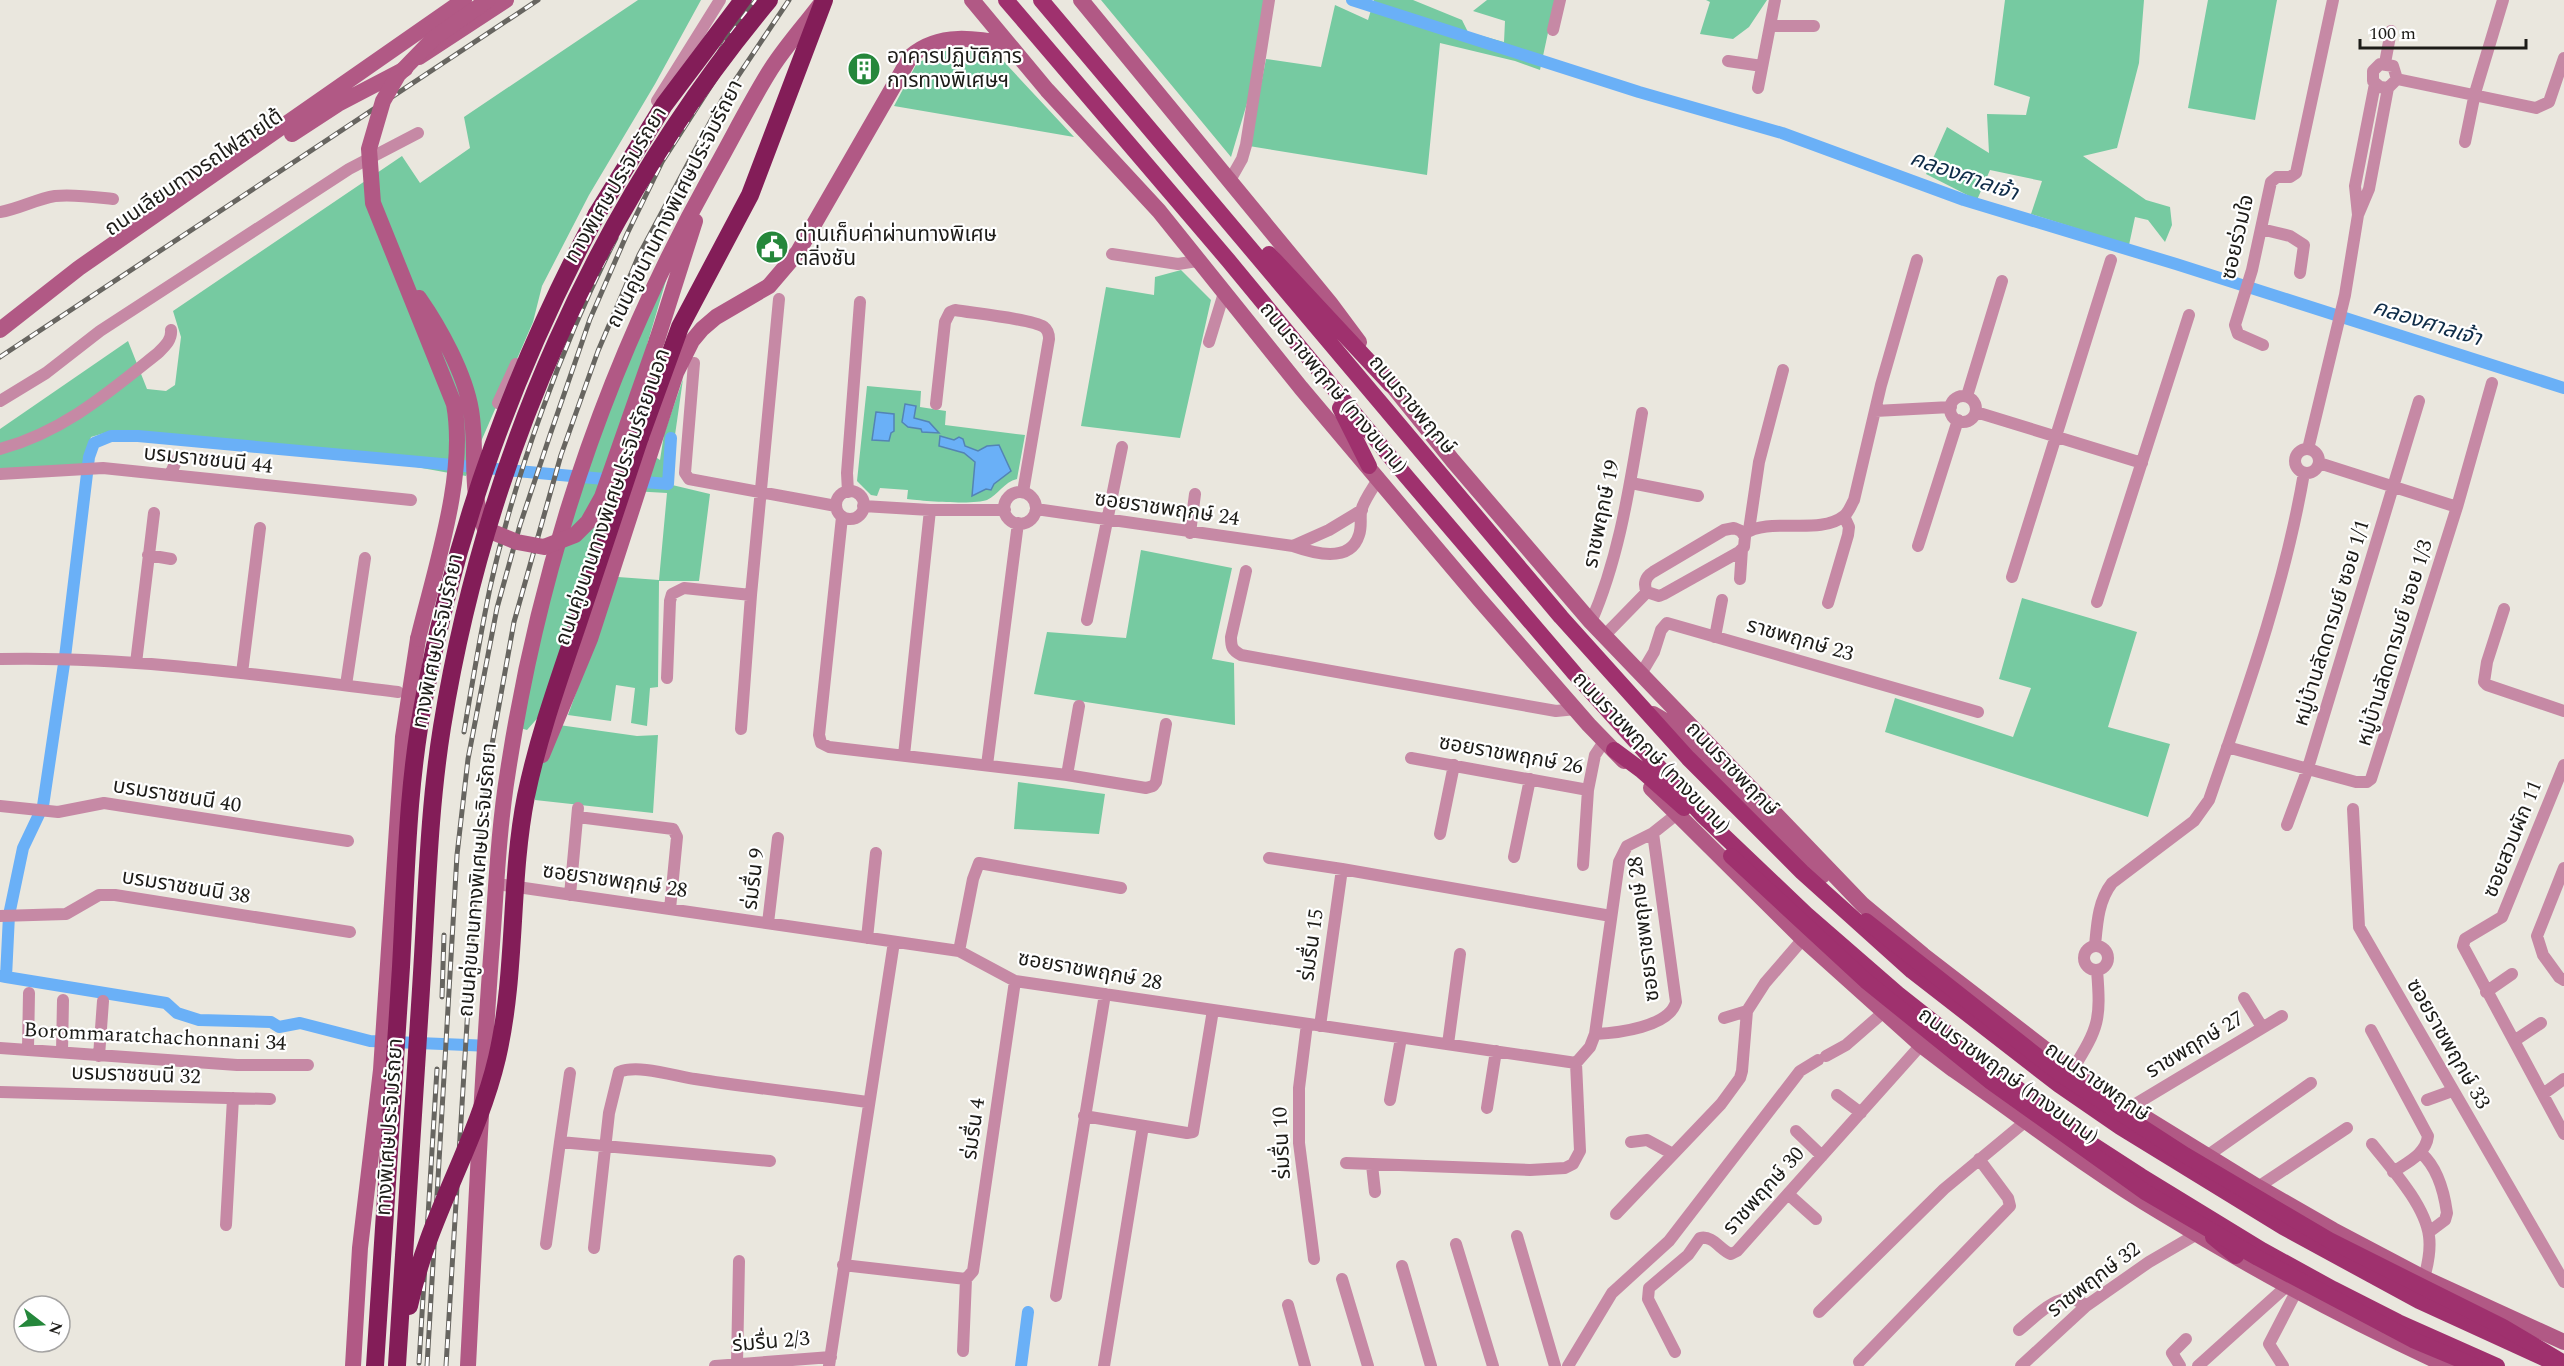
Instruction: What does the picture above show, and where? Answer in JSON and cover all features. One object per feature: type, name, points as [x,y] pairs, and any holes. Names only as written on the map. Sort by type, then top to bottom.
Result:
[{"type":"highway","name":"ทางพิเศษประจิมรัถยา","points":[[375,1366],[412,783],[424,698],[442,609],[470,514],[504,413],[557,288],[597,214],[664,105],[743,0]]},
{"type":"highway","name":"ทางพิเศษประจิมรัถยา","points":[[397,1366],[432,821],[441,730],[459,638],[478,559],[525,414],[575,302],[615,225],[660,151],[708,79],[769,0]]},
{"type":"highway","points":[[397,1366],[420,1263],[487,1091],[496,1061],[507,995],[518,843],[526,796],[541,737],[640,437],[680,327],[750,195],[824,0]]},
{"type":"main road","name":"ถนนเลียบทางรถไฟสายใต้","points":[[0,330],[98,254],[404,50],[464,0]]},
{"type":"main road","points":[[353,1366],[360,1248],[385,1023],[403,737],[418,639],[447,513],[458,453],[459,429],[454,404],[373,203],[369,149],[374,127],[388,92],[398,75],[416,53],[434,38],[488,0]]},
{"type":"main road","name":"ถนนเลียบทางรถไฟสายใต้","points":[[404,50],[418,57],[423,56],[506,0]]},
{"type":"main road","name":"ถนนคู่ขนานทางพิเศษประจิมรัถยา","points":[[468,1366],[483,1076],[496,884],[507,773],[531,646],[569,506],[589,443],[625,349],[654,286],[700,197],[771,69],[824,0]]},
{"type":"main road","name":"ถนนราชพฤกษ์ (ทางขนาน)","points":[[972,0],[1047,90],[1139,188],[1197,261],[1480,600],[1610,745]]},
{"type":"main road","points":[[1006,0],[1568,665],[1734,853],[1866,981],[1991,1082],[2145,1192],[2258,1258],[2413,1340],[2475,1366]]},
{"type":"main road","name":"ถนนราชพฤกษ์ (ทางขนาน)","points":[[1082,0],[1330,303],[1391,386],[1591,622],[1869,917],[1923,955],[2089,1083],[2207,1156],[2333,1230],[2424,1278],[2564,1342]]},
{"type":"main road","name":"ถนนราชพฤกษ์","points":[[1042,2],[1538,590],[1642,708],[1802,872],[1912,971],[2059,1085],[2168,1157],[2283,1227],[2419,1301],[2504,1342],[2563,1365]]},
{"type":"main road","name":"ถนนคู่ขนานทางพิเศษประจิมรัถยานอก","points":[[501,832],[518,805],[566,700],[590,639],[676,373],[692,341],[716,317],[759,292],[786,268],[798,252],[911,56],[928,44],[956,39],[972,38],[1009,45]]},
{"type":"main road","name":"ถนนเลียบทางรถไฟสายใต้","points":[[0,340],[39,307],[162,220],[338,104],[410,66],[413,60],[404,50]]},
{"type":"main road","points":[[1184,169],[1216,198],[1391,386]]},
{"type":"main road","points":[[402,273],[432,316],[466,392],[473,425],[474,490],[478,513],[485,529],[524,544],[544,547],[575,535],[597,510],[693,231],[700,197]]},
{"type":"main road","points":[[0,322],[20,313]]},
{"type":"main road","points":[[1321,373],[1374,472]]},
{"type":"main road","points":[[1642,708],[1665,721],[1808,864],[2060,1074],[2176,1149],[2329,1240],[2503,1328],[2563,1365]]},
{"type":"main road","points":[[1610,745],[1641,770],[1681,812],[1734,853],[1898,994],[2073,1132],[2262,1250],[2398,1322],[2497,1366]]},
{"type":"main road","name":"ถนนราชพฤกษ์ (ทางขนาน)","points":[[1681,812],[1803,939],[1921,1045],[2026,1121],[2158,1211],[2197,1234],[2387,1338],[2448,1366]]},
{"type":"main road","points":[[2089,1083],[2168,1157]]},
{"type":"main road","points":[[2141,1176],[2236,1256]]},
{"type":"street","points":[[498,403],[587,217],[720,0]]},
{"type":"street","points":[[1229,182],[1242,159],[1246,145],[1269,0]]},
{"type":"street","points":[[1553,30],[1560,0]]},
{"type":"street","points":[[1758,88],[1775,0]]},
{"type":"street","name":"ซอยร่วมใจ","points":[[2263,345],[2235,331],[2252,270],[2271,182],[2277,177],[2290,177],[2296,173],[2333,0]]},
{"type":"street","points":[[2465,142],[2475,93],[2503,0]]},
{"type":"street","points":[[1770,26],[1814,26]]},
{"type":"street","points":[[2385,63],[2391,31]]},
{"type":"street","points":[[2375,84],[2393,83],[2475,93],[2536,108],[2545,106],[2552,97],[2564,58]]},
{"type":"street","points":[[1728,61],[1762,66]]},
{"type":"street","points":[[2308,449],[2345,295],[2358,215],[2369,189],[2393,83],[2393,66],[2385,63],[2380,64],[2373,71],[2375,84],[2355,186],[2358,215]]},
{"type":"street","points":[[0,401],[46,373],[100,331],[349,169],[418,133]]},
{"type":"street","points":[[0,212],[56,196],[113,199]]},
{"type":"street","points":[[2261,229],[2290,236],[2304,245],[2300,273]]},
{"type":"street","points":[[1112,254],[1178,264],[1197,261]]},
{"type":"street","points":[[1647,592],[1645,582],[1647,576],[1724,530],[1734,528],[1746,532],[1821,523],[1844,516],[1854,500],[1875,411],[1917,260]]},
{"type":"street","points":[[2012,576],[2110,260]]},
{"type":"street","points":[[1967,396],[2002,281]]},
{"type":"street","points":[[1209,342],[1224,293]]},
{"type":"street","points":[[741,729],[751,595],[779,299]]},
{"type":"street","points":[[848,492],[847,473],[860,302]]},
{"type":"street","points":[[936,404],[945,322],[950,312],[955,310],[1025,322],[1042,325],[1047,329],[1049,339],[1023,492]]},
{"type":"street","points":[[2097,602],[2189,315]]},
{"type":"street","points":[[0,449],[46,434],[81,412],[158,353],[167,344],[172,335],[171,330]]},
{"type":"street","points":[[694,363],[686,477],[693,481],[761,491],[836,506]]},
{"type":"street","points":[[1740,579],[1742,549],[1759,462],[1783,370]]},
{"type":"street","name":"หมู่บ้านลัดดารมย์ ซอย 1/3","points":[[2307,771],[2362,783],[2371,779],[2375,772],[2457,507],[2492,383]]},
{"type":"street","points":[[1967,396],[1974,402],[1976,411]]},
{"type":"street","points":[[1967,396],[1955,399],[1951,407],[1952,415],[1958,420],[1969,420],[1976,411]]},
{"type":"street","name":"หมู่บ้านลัดดารมย์ ซอย 1/1","points":[[2287,825],[2307,771],[2419,401]]},
{"type":"street","points":[[1875,411],[1951,407]]},
{"type":"street","points":[[1976,411],[2142,464]]},
{"type":"street","name":"ราชพฤกษ์ 19","points":[[1591,622],[1604,593],[1631,483],[1642,413]]},
{"type":"street","points":[[1918,546],[1958,420]]},
{"type":"street","points":[[1087,620],[1122,447]]},
{"type":"street","points":[[2308,449],[2317,454],[2319,463],[2313,472],[2304,473],[2296,467],[2295,457],[2308,449]]},
{"type":"street","points":[[170,475],[177,459]]},
{"type":"street","points":[[2319,463],[2457,507]]},
{"type":"street","name":"บรมราชชนนี 44","points":[[0,474],[103,468],[411,500]]},
{"type":"street","name":"ซอยราชพฤกษ์ 24","points":[[1036,510],[1293,546],[1324,555],[1333,555],[1351,547],[1358,539],[1362,510],[1374,472]]},
{"type":"street","points":[[2073,1070],[2097,1026],[2100,1008],[2097,970],[2088,967],[2084,957],[2088,948],[2095,946],[2100,910],[2106,890],[2119,877],[2194,821],[2209,800],[2282,573],[2296,522],[2304,473]]},
{"type":"street","points":[[1631,483],[1698,496]]},
{"type":"street","points":[[842,517],[853,519],[862,512],[863,507],[859,495],[848,492],[839,496],[836,506],[842,517],[819,735],[821,743],[829,747],[987,765],[1146,788],[1153,786],[1156,782],[1166,724]]},
{"type":"street","points":[[1023,492],[1031,496],[1036,510],[1028,521],[1018,523],[1008,517],[1005,504],[1011,494],[1023,492]]},
{"type":"street","points":[[1190,533],[1195,494]]},
{"type":"street","points":[[863,507],[1005,510]]},
{"type":"street","points":[[904,755],[930,510]]},
{"type":"street","points":[[1293,546],[1329,530],[1362,510]]},
{"type":"street","points":[[136,663],[154,513]]},
{"type":"street","points":[[1828,603],[1848,534],[1849,527],[1844,516]]},
{"type":"street","points":[[987,765],[1018,523]]},
{"type":"street","points":[[242,673],[260,528]]},
{"type":"street","points":[[1647,592],[1659,596],[1664,594],[1742,549]]},
{"type":"street","points":[[148,555],[171,559]]},
{"type":"street","points":[[346,686],[365,558]]},
{"type":"street","points":[[1246,571],[1231,637],[1231,646],[1240,655],[1556,711],[1576,709]]},
{"type":"street","points":[[667,678],[672,594],[684,588],[751,595]]},
{"type":"street","points":[[1604,636],[1647,592]]},
{"type":"street","points":[[1715,637],[1722,600]]},
{"type":"street","points":[[2504,609],[2487,662],[2484,682],[2564,711]]},
{"type":"street","name":"ราชพฤกษ์ 23","points":[[1641,674],[1654,652],[1661,630],[1667,623],[1978,712]]},
{"type":"street","points":[[0,659],[136,663],[398,692]]},
{"type":"street","points":[[1067,776],[1079,706]]},
{"type":"street","name":"ซอยราชพฤกษ์ 26","points":[[1411,758],[1588,790],[1595,755],[1610,745]]},
{"type":"street","points":[[2227,747],[2307,771]]},
{"type":"street","points":[[1440,834],[1454,765]]},
{"type":"street","name":"ซอยสวนผัก 11","points":[[2564,765],[2502,917],[2463,943],[2463,950],[2564,1134]]},
{"type":"street","points":[[1514,857],[1530,779]]},
{"type":"street","points":[[1583,865],[1588,790]]},
{"type":"street","name":"บรมราชชนนี 40","points":[[0,806],[53,811],[104,804],[348,841]]},
{"type":"street","name":"ซอยราชพฤกษ์ 33","points":[[2353,809],[2359,927],[2564,1282]]},
{"type":"street","name":"ซอยราชพฤกษ์ 28","points":[[496,884],[959,951],[1015,981],[1576,1063],[1590,1047],[1595,1034],[1621,854],[1632,842],[1653,833],[1681,812]]},
{"type":"street","points":[[570,895],[578,813],[673,829],[677,837],[669,909]]},
{"type":"street","name":"ซอยราชพฤกษ์ 28","points":[[1595,1034],[1615,1033],[1659,1021],[1674,1009],[1676,1002],[1653,833]]},
{"type":"street","name":"ร่มรื่น 9","points":[[768,923],[778,838]]},
{"type":"street","points":[[867,938],[876,853]]},
{"type":"street","points":[[1269,858],[1611,916]]},
{"type":"street","points":[[959,951],[973,879],[979,863],[1121,888]]},
{"type":"street","name":"ร่มรื่น 15","points":[[1320,1026],[1342,869]]},
{"type":"street","points":[[2563,871],[2537,936],[2542,955],[2554,972],[2564,980]]},
{"type":"street","name":"บรมราชชนนี 38","points":[[0,916],[66,914],[99,895],[115,895],[350,932]]},
{"type":"street","points":[[1616,1214],[1721,1104],[1740,1078],[1747,1011],[1765,983],[1803,939]]},
{"type":"street","points":[[830,1361],[894,942]]},
{"type":"street","points":[[1448,1044],[1460,954]]},
{"type":"street","points":[[2486,992],[2512,974]]},
{"type":"street","name":"ร่มรื่น 4","points":[[963,1351],[966,1279],[973,1271],[1015,981]]},
{"type":"street","points":[[28,1049],[29,993]]},
{"type":"street","points":[[1056,1296],[1105,994]]},
{"type":"street","points":[[2244,998],[2262,1028]]},
{"type":"street","points":[[62,1052],[63,1000]]},
{"type":"street","points":[[99,1056],[103,1001]]},
{"type":"street","points":[[1084,1116],[1187,1133],[1193,1132],[1213,1010]]},
{"type":"street","points":[[1724,1018],[1747,1011]]},
{"type":"street","points":[[1568,1366],[1612,1293],[1669,1241],[1800,1071],[1846,1045],[1885,1011]]},
{"type":"street","name":"ราชพฤกษ์ 27","points":[[2129,1108],[2282,1016]]},
{"type":"street","points":[[2514,1041],[2541,1023]]},
{"type":"street","name":"ร่มรื่น 10","points":[[1306,1024],[1299,1088],[1299,1143],[1314,1259]]},
{"type":"street","points":[[2371,1030],[2428,1136],[2421,1153],[2393,1172]]},
{"type":"street","points":[[1390,1100],[1401,1038]]},
{"type":"street","name":"ราชพฤกษ์ 30","points":[[1675,1352],[1648,1299],[1649,1288],[1688,1255],[1700,1238],[1711,1239],[1731,1254],[1737,1251],[1921,1045]]},
{"type":"street","name":"Borommaratchachonnani 34","points":[[0,1048],[237,1065],[308,1065]]},
{"type":"street","points":[[1487,1108],[1496,1052]]},
{"type":"street","points":[[1346,1163],[1530,1170],[1565,1168],[1573,1164],[1580,1151],[1576,1063]]},
{"type":"street","points":[[594,1248],[605,1146],[616,1077],[624,1070],[651,1071],[693,1079],[868,1102]]},
{"type":"street","points":[[546,1244],[570,1073]]},
{"type":"street","points":[[2543,1094],[2564,1080]]},
{"type":"street","points":[[2207,1156],[2311,1083]]},
{"type":"street","points":[[2427,1100],[2452,1091]]},
{"type":"street","name":"บรมราชชนนี 32","points":[[0,1092],[270,1099]]},
{"type":"street","points":[[1838,1095],[1861,1113]]},
{"type":"street","points":[[226,1226],[233,1098]]},
{"type":"street","points":[[1819,1312],[1944,1189],[2026,1121]]},
{"type":"street","points":[[1104,1366],[1143,1126]]},
{"type":"street","points":[[2258,1187],[2347,1128]]},
{"type":"street","points":[[1796,1131],[1821,1156]]},
{"type":"street","points":[[1631,1142],[1647,1140],[1673,1154]]},
{"type":"street","points":[[560,1142],[770,1161]]},
{"type":"street","points":[[2372,1144],[2412,1196],[2429,1232],[2430,1253],[2424,1278]]},
{"type":"street","points":[[2421,1153],[2436,1170],[2447,1213],[2445,1220],[2429,1232]]},
{"type":"street","points":[[1859,1362],[2010,1206],[2008,1198],[1979,1159]]},
{"type":"street","points":[[1372,1165],[1374,1192]]},
{"type":"street","points":[[1788,1194],[1816,1219]]},
{"type":"street","name":"ราชพฤกษ์ 32","points":[[2021,1366],[2086,1306],[2149,1262],[2197,1234]]},
{"type":"street","points":[[1517,1236],[1555,1366]]},
{"type":"street","points":[[1456,1244],[1493,1366]]},
{"type":"street","points":[[737,1364],[739,1261]]},
{"type":"street","points":[[843,1265],[966,1279]]},
{"type":"street","points":[[1402,1266],[1431,1366]]},
{"type":"street","points":[[1342,1279],[1368,1366]]},
{"type":"street","points":[[2198,1366],[2292,1288]]},
{"type":"street","points":[[2283,1366],[2269,1344],[2292,1288]]},
{"type":"street","points":[[2019,1330],[2056,1301],[2067,1297],[2076,1298],[2086,1306]]},
{"type":"street","points":[[1287,1305],[1305,1366]]},
{"type":"street","points":[[2180,1366],[2172,1353],[2186,1339]]},
{"type":"street","name":"ร่มรื่น 2/3","points":[[714,1366],[830,1361]]},
{"type":"green space","points":[[638,0],[701,0],[655,84],[589,195],[542,286],[533,322],[466,476],[383,461],[111,431],[91,437],[83,464],[0,469],[0,429],[128,341],[147,389],[166,391],[175,385],[181,337],[173,311],[402,156],[420,183],[470,148],[464,117]]},
{"type":"green space","points":[[1101,0],[1265,0],[1253,83],[1231,157]]},
{"type":"green space","points":[[1374,0],[1413,0],[1462,20],[1468,32],[1504,42],[1505,21],[1473,11],[1487,0],[1555,0],[1540,70],[1515,61],[1440,43],[1427,175],[1249,146],[1266,59],[1321,67],[1335,5],[1368,20]]},
{"type":"green space","points":[[1706,0],[1767,0],[1749,27],[1733,39],[1700,34],[1710,2]]},
{"type":"green space","points":[[2005,0],[2144,0],[2139,63],[2117,148],[2083,156],[2146,200],[2170,207],[2172,225],[2165,242],[2148,220],[2135,217],[2129,245],[2031,214],[2042,181],[1990,170],[1977,200],[1926,174],[1947,127],[1989,153],[1987,114],[2026,115],[2030,97],[1994,85]]},
{"type":"green space","points":[[2208,0],[2277,0],[2255,120],[2188,108]]},
{"type":"green space","points":[[945,51],[994,51],[1074,137],[894,106],[917,63]]},
{"type":"green space","points":[[669,270],[647,345],[645,450],[660,460],[664,434],[683,379],[668,484],[710,494],[699,581],[659,581],[658,687],[650,688],[647,726],[631,723],[635,688],[616,685],[611,721],[568,715],[618,577],[659,580],[667,493],[632,491],[542,713],[527,730],[520,728],[551,593],[591,460],[627,361]]},
{"type":"green space","points":[[1181,270],[1211,300],[1180,438],[1081,426],[1106,287],[1154,295],[1155,277]]},
{"type":"green space","points":[[867,386],[921,391],[920,407],[946,411],[945,425],[1025,435],[1017,479],[1008,483],[991,498],[972,502],[907,499],[908,490],[880,488],[877,496],[871,495],[857,481]]},
{"type":"green space","points":[[1141,550],[1232,568],[1212,659],[1234,663],[1235,725],[1034,694],[1047,632],[1126,638]]},
{"type":"green space","points":[[2022,598],[2137,632],[2108,727],[2170,744],[2148,817],[1885,732],[1895,698],[2013,737],[2031,688],[1999,679]]},
{"type":"green space","points":[[559,725],[637,736],[658,735],[653,813],[535,800],[538,772]]},
{"type":"green space","points":[[1018,782],[1105,794],[1099,834],[1014,829]]},
{"type":"water","points":[[905,404],[916,406],[914,418],[929,422],[939,433],[922,432],[921,429],[908,427],[902,422]]},
{"type":"water","points":[[876,412],[894,414],[894,431],[889,441],[872,440]]},
{"type":"water","points":[[940,436],[954,440],[959,437],[963,439],[965,446],[978,451],[987,446],[999,445],[1011,471],[994,484],[991,490],[986,489],[972,496],[975,462],[964,453],[939,446]]},
{"type":"waterway","name":"คลองศาลเจ้า","points":[[1352,0],[1639,92],[1782,133],[1964,200],[2176,264],[2564,388]]},
{"type":"waterway","points":[[0,976],[6,977],[9,915],[23,848],[43,806],[65,657],[89,457],[94,443],[111,436],[138,436],[615,480]]},
{"type":"waterway","points":[[633,481],[668,484],[671,438]]},
{"type":"waterway","points":[[6,977],[166,1003],[177,1013],[199,1020],[271,1022],[279,1027],[300,1023],[370,1041],[491,1046]]},
{"type":"waterway","points":[[1021,1366],[1028,1312]]},
{"type":"railway","points":[[0,357],[538,0]]},
{"type":"railway","points":[[685,111],[727,39],[756,0]]},
{"type":"railway","points":[[427,1366],[457,855],[468,759],[497,608],[520,525],[590,319],[627,234],[662,162],[766,0]]},
{"type":"railway","points":[[446,1366],[475,893],[489,761],[514,622],[561,455],[598,351],[639,255],[722,100],[789,0]]},
{"type":"railway","points":[[464,732],[490,588],[513,500],[559,364],[616,238]]},
{"type":"railway","points":[[442,997],[444,935]]},
{"type":"railway","points":[[419,1363],[437,1069]]},
{"type":"place","name":"อาคารปฏิบัติการ การทางพิเศษฯ","points":[[864,69]]},
{"type":"place","name":"ด่านเก็บค่าผ่านทางพิเศษ ตลิ่งชัน","points":[[772,247]]}]
